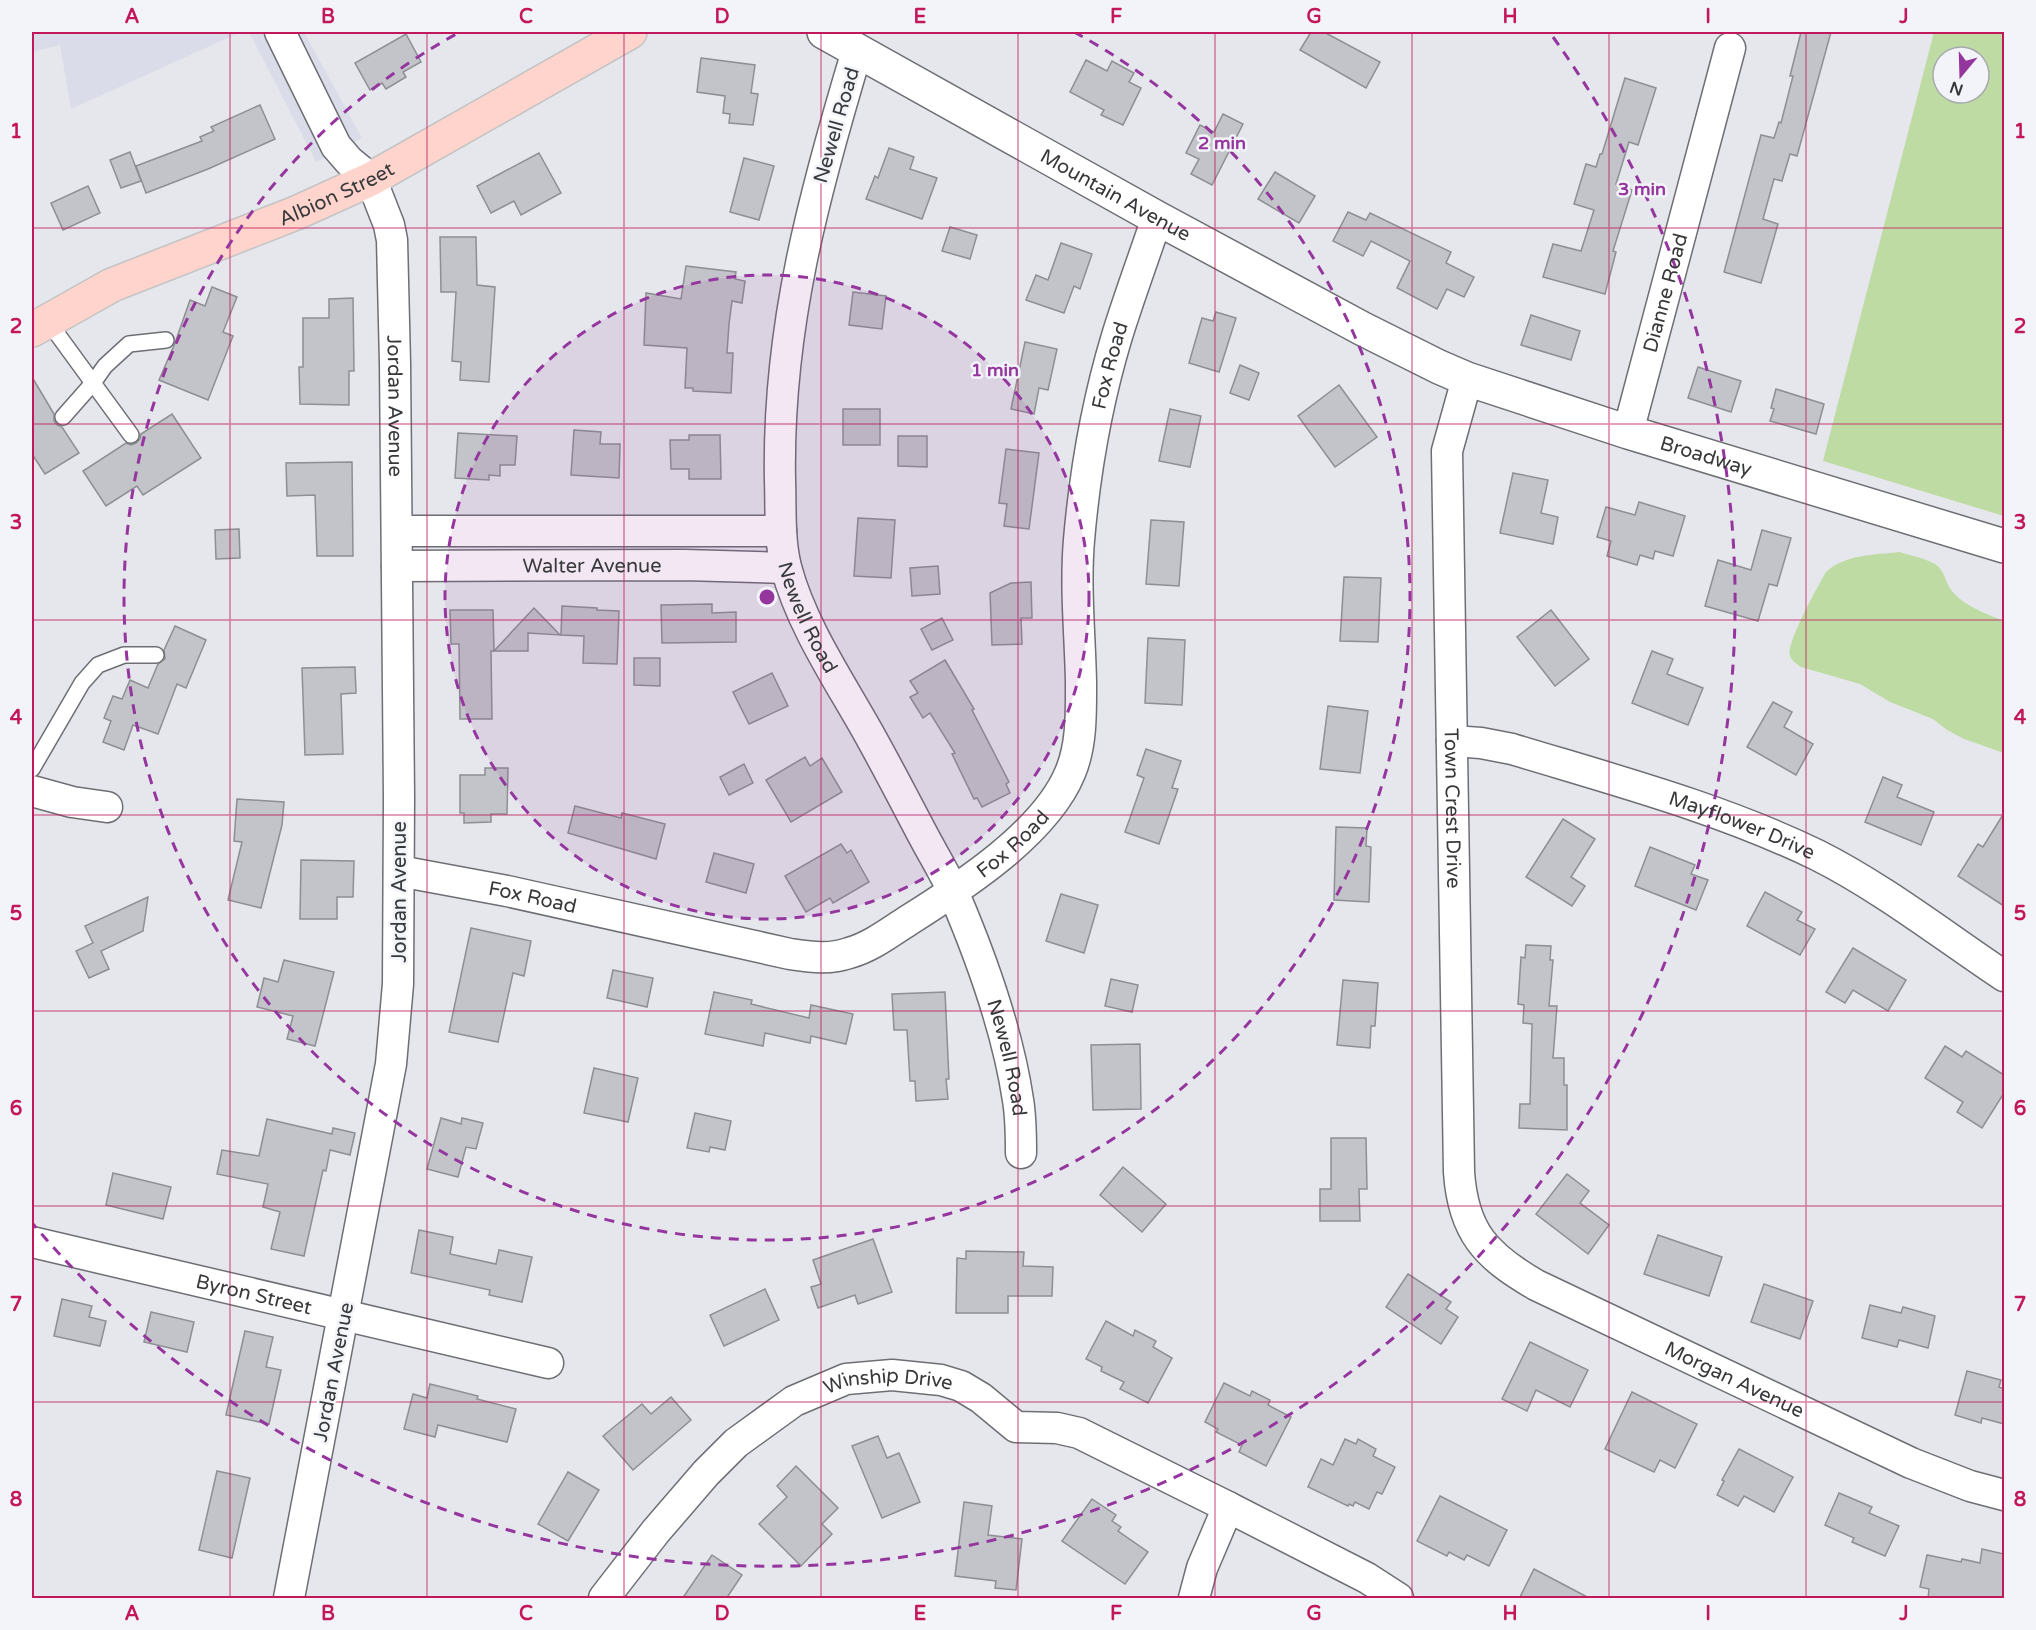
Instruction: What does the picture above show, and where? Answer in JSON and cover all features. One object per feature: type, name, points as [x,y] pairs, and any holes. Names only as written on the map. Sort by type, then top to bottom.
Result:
[{"type":"main road","name":"Albion Street","points":[[39,325],[112,285],[296,213],[370,179],[630,32]]},
{"type":"main road","name":"Mountain Avenue","points":[[824,32],[1157,218],[1412,354]]},
{"type":"main road","name":"Broadway","points":[[1412,354],[1467,379],[1628,432],[2004,546]]},
{"type":"street","points":[[280,32],[336,146],[370,179]]},
{"type":"street","name":"Dianne Road","points":[[1628,432],[1730,48]]},
{"type":"street","name":"Newell Road","points":[[857,51],[827,149],[796,286],[781,396],[782,531],[786,568],[821,648],[878,749],[953,892],[1001,1025],[1018,1098],[1021,1153]]},
{"type":"street","name":"Jordan Avenue","points":[[290,1599],[391,1064],[398,984],[397,531],[392,240],[389,225],[370,179]]},
{"type":"street","name":"Fox Road","points":[[399,871],[485,886],[766,950],[825,958],[850,953],[872,944],[953,892],[1023,837],[1059,796],[1071,772],[1078,742],[1081,702],[1077,565],[1088,468],[1098,412],[1117,336],[1157,218]]},
{"type":"street","name":"Town Crest Drive","points":[[1467,379],[1447,451],[1459,1172],[1463,1205],[1468,1221],[1478,1238]]},
{"type":"street","name":"Walter Avenue","points":[[397,531],[782,531]]},
{"type":"street","name":"Walter Avenue","points":[[397,566],[786,568]]},
{"type":"street","name":"Mayflower Drive","points":[[1452,741],[1512,748],[1699,807],[1780,838],[1854,876],[2004,976]]},
{"type":"street","points":[[32,791],[72,802],[107,807]]},
{"type":"street","name":"Morgan Avenue","points":[[1478,1238],[1496,1258],[1515,1273],[1536,1285],[1911,1463],[1970,1486],[2004,1495]]},
{"type":"street","name":"Byron Street","points":[[32,1242],[548,1363]]},
{"type":"street","name":"Winship Drive","points":[[604,1599],[656,1532],[706,1473],[736,1443],[794,1401],[846,1379],[892,1375],[941,1380],[961,1386],[981,1398],[1016,1427],[1057,1428],[1078,1433],[1367,1578],[1398,1599]]},
{"type":"street","points":[[1194,1599],[1202,1568],[1227,1507]]},
{"type":"lane","points":[[39,325],[93,383],[131,435]]},
{"type":"lane","points":[[63,417],[105,366],[129,344],[165,340]]},
{"type":"lane","points":[[32,770],[82,683],[98,665],[124,655],[156,655]]},
{"type":"shaded area","points":[[32,32],[241,32],[71,109],[60,45],[32,52]]},
{"type":"shaded area","points":[[249,32],[304,32],[362,138],[316,162]]},
{"type":"green space","points":[[1934,32],[2004,32],[2004,516],[1823,461]]},
{"type":"green space","points":[[1900,552],[1935,564],[1941,570],[1950,588],[1963,601],[2004,621],[2004,753],[1964,739],[1933,719],[1890,702],[1860,684],[1801,667],[1791,658],[1790,649],[1793,639],[1826,572],[1851,559]]},
{"type":"building","points":[[1311,32],[1324,32],[1380,62],[1366,88],[1300,50]]},
{"type":"building","points":[[1801,32],[1831,32],[1797,156],[1790,154],[1782,181],[1774,179],[1763,219],[1778,224],[1761,283],[1724,272],[1761,135],[1774,138],[1779,122],[1781,123]]},
{"type":"building","points":[[406,34],[421,62],[403,72],[406,77],[386,89],[382,83],[370,90],[355,63]]},
{"type":"building","points":[[701,58],[755,65],[751,93],[758,94],[753,125],[729,123],[730,114],[723,113],[725,96],[697,92]]},
{"type":"building","points":[[1086,60],[1107,71],[1112,61],[1134,73],[1129,82],[1141,88],[1123,125],[1101,115],[1104,110],[1070,92]]},
{"type":"building","points":[[1625,78],[1656,88],[1638,145],[1629,142],[1616,184],[1632,190],[1613,251],[1616,252],[1605,294],[1543,277],[1553,244],[1581,251],[1594,210],[1574,204],[1586,164],[1596,167],[1600,154],[1602,154]]},
{"type":"building","points":[[260,105],[275,139],[208,169],[146,193],[136,166],[202,141],[200,137],[214,131],[211,127]]},
{"type":"building","points":[[1223,114],[1243,124],[1212,185],[1191,174],[1199,159],[1186,153],[1200,125],[1214,132]]},
{"type":"building","points":[[889,148],[914,157],[910,169],[937,178],[922,219],[866,199],[875,176],[878,178]]},
{"type":"building","points":[[130,152],[141,181],[121,188],[110,160]]},
{"type":"building","points":[[539,153],[561,193],[521,215],[514,201],[491,213],[477,186]]},
{"type":"building","points":[[744,158],[774,166],[759,220],[730,212]]},
{"type":"building","points":[[1275,172],[1315,196],[1299,223],[1258,199]]},
{"type":"building","points":[[88,186],[100,213],[63,230],[51,203]]},
{"type":"building","points":[[1348,212],[1366,220],[1370,213],[1451,252],[1446,263],[1474,277],[1464,297],[1447,289],[1437,309],[1397,288],[1410,261],[1371,241],[1363,256],[1333,241]]},
{"type":"building","points":[[950,227],[977,235],[970,259],[942,251]]},
{"type":"building","points":[[440,237],[476,237],[477,285],[495,287],[489,382],[460,380],[461,362],[452,361],[456,292],[441,292]]},
{"type":"building","points":[[1061,243],[1092,254],[1080,289],[1074,286],[1064,313],[1026,300],[1036,275],[1048,280]]},
{"type":"building","points":[[686,266],[736,272],[735,279],[745,281],[742,303],[732,301],[729,324],[727,353],[733,353],[731,393],[693,391],[693,388],[685,388],[687,348],[644,345],[646,293],[681,299]]},
{"type":"building","points":[[212,287],[237,297],[223,332],[233,336],[208,400],[159,380],[190,300],[205,306]]},
{"type":"building","points":[[853,292],[886,296],[882,329],[849,325]]},
{"type":"building","points":[[353,298],[354,371],[349,371],[349,405],[300,404],[299,367],[303,367],[303,318],[329,318],[329,299]]},
{"type":"building","points":[[1216,312],[1236,318],[1219,372],[1189,363],[1202,318],[1213,321]]},
{"type":"building","points":[[1531,315],[1580,331],[1571,360],[1521,345]]},
{"type":"building","points":[[1025,342],[1057,349],[1048,390],[1039,388],[1034,414],[1011,409]]},
{"type":"building","points":[[1240,365],[1259,373],[1249,400],[1230,393]]},
{"type":"building","points":[[1698,367],[1741,381],[1731,412],[1688,398]]},
{"type":"building","points":[[32,377],[54,414],[54,421],[62,427],[79,453],[45,474],[32,454]]},
{"type":"building","points":[[1339,385],[1377,437],[1335,467],[1298,416]]},
{"type":"building","points":[[1776,389],[1824,404],[1816,434],[1770,421]]},
{"type":"building","points":[[843,409],[880,409],[880,445],[843,445]]},
{"type":"building","points":[[1170,409],[1201,416],[1190,467],[1159,461]]},
{"type":"building","points":[[172,414],[201,458],[143,495],[137,486],[106,506],[83,471],[126,443],[131,445],[136,443],[141,434]]},
{"type":"building","points":[[574,430],[601,432],[600,444],[620,444],[619,478],[571,475]]},
{"type":"building","points":[[458,433],[517,436],[515,465],[500,465],[500,476],[489,475],[489,480],[455,478]]},
{"type":"building","points":[[689,435],[720,435],[721,479],[689,479],[689,469],[671,469],[670,440],[689,440]]},
{"type":"building","points":[[898,436],[927,436],[927,467],[898,466]]},
{"type":"building","points":[[1006,449],[1039,453],[1029,529],[1004,526],[1007,504],[999,503]]},
{"type":"building","points":[[352,462],[353,556],[317,556],[315,495],[287,496],[286,463]]},
{"type":"building","points":[[1513,473],[1548,480],[1541,513],[1558,517],[1553,544],[1500,533]]},
{"type":"building","points":[[1639,502],[1685,516],[1673,556],[1655,551],[1653,559],[1640,555],[1637,565],[1607,556],[1611,541],[1597,537],[1606,507],[1635,515]]},
{"type":"building","points":[[858,518],[895,520],[891,578],[854,576]]},
{"type":"building","points":[[1151,520],[1184,522],[1179,586],[1146,584]]},
{"type":"building","points":[[239,529],[240,558],[216,559],[215,530]]},
{"type":"building","points":[[1762,530],[1791,538],[1777,586],[1769,584],[1758,621],[1705,606],[1718,560],[1751,570]]},
{"type":"building","points":[[938,566],[940,594],[912,596],[910,568]]},
{"type":"building","points":[[1344,577],[1381,578],[1378,642],[1340,641]]},
{"type":"building","points":[[1031,582],[1032,618],[1021,618],[1022,644],[992,645],[990,593],[1011,583]]},
{"type":"building","points":[[712,604],[712,613],[736,612],[736,642],[662,643],[661,605]]},
{"type":"building","points":[[562,606],[619,611],[617,664],[583,663],[584,636],[561,635]]},
{"type":"building","points":[[534,608],[560,635],[528,633],[528,651],[494,651]]},
{"type":"building","points":[[450,610],[493,610],[494,651],[491,651],[492,719],[460,719],[459,644],[451,644]]},
{"type":"building","points":[[1551,610],[1589,659],[1555,686],[1517,637]]},
{"type":"building","points":[[942,618],[953,640],[932,650],[921,629]]},
{"type":"building","points":[[175,626],[206,640],[186,688],[177,684],[158,734],[133,725],[124,750],[103,742],[111,721],[104,718],[113,696],[122,699],[130,680],[148,688],[158,664],[165,659],[164,650]]},
{"type":"building","points":[[1148,638],[1185,640],[1182,705],[1145,703]]},
{"type":"building","points":[[1652,651],[1673,659],[1667,674],[1703,688],[1688,725],[1632,703]]},
{"type":"building","points":[[634,658],[660,658],[660,686],[634,685]]},
{"type":"building","points":[[945,660],[974,709],[972,710],[1009,782],[1006,784],[1010,793],[982,807],[977,798],[974,799],[952,754],[955,753],[930,713],[923,718],[910,697],[918,693],[910,681]]},
{"type":"building","points":[[355,667],[356,693],[341,694],[343,754],[305,755],[302,668]]},
{"type":"building","points":[[772,673],[788,706],[749,724],[733,692]]},
{"type":"building","points":[[1773,702],[1792,712],[1784,727],[1813,744],[1796,775],[1747,747]]},
{"type":"building","points":[[1328,706],[1368,711],[1360,773],[1320,769]]},
{"type":"building","points":[[1146,749],[1181,761],[1172,788],[1178,789],[1159,844],[1125,832],[1144,778],[1137,775]]},
{"type":"building","points":[[805,757],[810,766],[822,758],[842,792],[791,822],[766,780]]},
{"type":"building","points":[[744,764],[753,783],[729,795],[720,777]]},
{"type":"building","points":[[485,768],[508,768],[507,814],[491,814],[491,822],[464,823],[464,813],[460,813],[460,775],[485,775]]},
{"type":"building","points":[[1883,777],[1902,785],[1897,797],[1934,812],[1921,845],[1865,822]]},
{"type":"building","points":[[237,799],[284,802],[282,825],[261,908],[228,900],[242,842],[234,841]]},
{"type":"building","points":[[575,806],[621,818],[622,813],[665,824],[656,859],[568,833]]},
{"type":"building","points":[[2004,813],[2004,906],[1958,876],[1978,844],[1983,847]]},
{"type":"building","points":[[1563,819],[1595,839],[1571,877],[1585,886],[1572,906],[1526,877]]},
{"type":"building","points":[[1336,827],[1367,828],[1366,846],[1371,847],[1369,902],[1334,900]]},
{"type":"building","points":[[841,844],[847,853],[851,850],[869,882],[833,903],[830,898],[806,912],[785,876]]},
{"type":"building","points":[[1650,847],[1695,865],[1691,874],[1708,880],[1696,910],[1635,886]]},
{"type":"building","points":[[714,853],[754,864],[746,893],[706,882]]},
{"type":"building","points":[[301,860],[354,861],[353,897],[337,897],[337,919],[300,919]]},
{"type":"building","points":[[1765,892],[1802,912],[1797,920],[1815,929],[1800,955],[1747,926]]},
{"type":"building","points":[[1061,894],[1098,905],[1084,953],[1046,941]]},
{"type":"building","points":[[148,897],[143,931],[101,951],[109,969],[89,978],[76,951],[93,943],[85,926]]},
{"type":"building","points":[[471,928],[531,941],[524,976],[513,973],[498,1042],[449,1032]]},
{"type":"building","points":[[1526,945],[1551,946],[1550,960],[1553,960],[1549,1006],[1557,1006],[1553,1058],[1564,1058],[1564,1085],[1567,1085],[1567,1130],[1519,1128],[1520,1104],[1530,1104],[1532,1024],[1523,1023],[1524,1005],[1518,1004],[1521,957],[1525,958]]},
{"type":"building","points":[[1853,948],[1906,980],[1888,1011],[1853,990],[1845,1003],[1826,992]]},
{"type":"building","points":[[284,960],[334,972],[315,1046],[287,1039],[293,1016],[257,1007],[264,978],[278,982]]},
{"type":"building","points":[[613,970],[653,978],[647,1007],[607,998]]},
{"type":"building","points":[[1111,979],[1138,985],[1132,1012],[1105,1006]]},
{"type":"building","points":[[1343,980],[1378,983],[1375,1026],[1371,1026],[1370,1048],[1337,1045]]},
{"type":"building","points":[[714,992],[752,1000],[751,1004],[809,1018],[811,1005],[853,1014],[846,1044],[811,1036],[810,1043],[765,1033],[763,1046],[705,1034]]},
{"type":"building","points":[[945,992],[948,1099],[916,1101],[915,1081],[910,1081],[907,1030],[894,1030],[892,994]]},
{"type":"building","points":[[1140,1044],[1141,1109],[1093,1110],[1091,1045]]},
{"type":"building","points":[[1945,1046],[1962,1057],[1966,1051],[2004,1075],[2004,1093],[1982,1128],[1957,1112],[1963,1102],[1925,1078]]},
{"type":"building","points":[[594,1068],[638,1078],[628,1122],[584,1113]]},
{"type":"building","points":[[695,1113],[731,1121],[725,1150],[710,1147],[709,1152],[687,1148]]},
{"type":"building","points":[[441,1118],[461,1124],[462,1118],[483,1123],[476,1149],[466,1147],[458,1177],[427,1169]]},
{"type":"building","points":[[267,1119],[332,1134],[333,1128],[355,1133],[350,1155],[330,1150],[326,1171],[323,1170],[304,1256],[271,1249],[280,1212],[263,1207],[268,1184],[217,1174],[222,1150],[259,1156]]},
{"type":"building","points":[[1331,1138],[1366,1138],[1367,1189],[1359,1189],[1360,1221],[1320,1221],[1320,1189],[1331,1189]]},
{"type":"building","points":[[1123,1167],[1166,1204],[1142,1232],[1100,1195]]},
{"type":"building","points":[[113,1173],[171,1187],[163,1219],[106,1205]]},
{"type":"building","points":[[1567,1174],[1589,1191],[1580,1203],[1609,1225],[1588,1254],[1536,1214]]},
{"type":"building","points":[[419,1230],[453,1237],[450,1254],[496,1264],[499,1250],[532,1257],[522,1302],[489,1295],[490,1290],[411,1273]]},
{"type":"building","points":[[1658,1235],[1722,1257],[1709,1296],[1644,1274]]},
{"type":"building","points":[[873,1239],[892,1292],[858,1304],[855,1295],[818,1308],[811,1287],[821,1284],[813,1260]]},
{"type":"building","points":[[966,1251],[1024,1252],[1023,1266],[1053,1267],[1052,1296],[1008,1296],[1008,1313],[956,1313],[957,1258],[966,1259]]},
{"type":"building","points":[[1408,1274],[1451,1302],[1446,1309],[1458,1317],[1441,1344],[1386,1307]]},
{"type":"building","points":[[1764,1284],[1813,1301],[1800,1339],[1751,1322]]},
{"type":"building","points":[[765,1289],[779,1320],[724,1346],[710,1315]]},
{"type":"building","points":[[62,1299],[92,1306],[89,1317],[106,1321],[100,1346],[54,1336]]},
{"type":"building","points":[[1870,1305],[1901,1313],[1903,1307],[1935,1316],[1928,1348],[1899,1340],[1897,1347],[1862,1338]]},
{"type":"building","points":[[151,1312],[194,1322],[187,1352],[144,1342]]},
{"type":"building","points":[[1106,1321],[1133,1336],[1135,1330],[1156,1341],[1153,1347],[1172,1358],[1148,1403],[1120,1389],[1124,1382],[1101,1371],[1102,1367],[1086,1359]]},
{"type":"building","points":[[245,1331],[273,1337],[266,1367],[281,1370],[269,1424],[226,1415]]},
{"type":"building","points":[[1530,1342],[1588,1370],[1570,1407],[1536,1390],[1527,1411],[1502,1399]]},
{"type":"building","points":[[1967,1371],[2001,1380],[1999,1387],[2004,1389],[2004,1424],[1982,1418],[1981,1423],[1955,1415]]},
{"type":"building","points":[[1224,1383],[1250,1396],[1252,1391],[1270,1400],[1268,1405],[1291,1417],[1266,1466],[1239,1452],[1242,1445],[1216,1432],[1218,1429],[1205,1422]]},
{"type":"building","points":[[430,1384],[478,1396],[477,1399],[516,1409],[507,1442],[438,1425],[435,1437],[404,1429],[413,1394],[427,1398]]},
{"type":"building","points":[[1632,1392],[1697,1424],[1675,1468],[1660,1460],[1654,1472],[1605,1449]]},
{"type":"building","points":[[671,1397],[691,1420],[633,1470],[603,1436],[642,1404],[651,1414]]},
{"type":"building","points":[[878,1436],[887,1458],[899,1453],[920,1502],[882,1518],[852,1446]]},
{"type":"building","points":[[1345,1439],[1356,1444],[1358,1439],[1376,1449],[1373,1456],[1395,1467],[1382,1494],[1377,1492],[1369,1509],[1355,1502],[1353,1506],[1349,1504],[1348,1506],[1308,1487],[1321,1459],[1333,1465]]},
{"type":"building","points":[[1739,1449],[1793,1477],[1774,1512],[1744,1496],[1738,1506],[1717,1495],[1724,1481],[1722,1480]]},
{"type":"building","points":[[796,1466],[838,1508],[822,1524],[832,1534],[801,1566],[759,1524],[787,1497],[777,1486]]},
{"type":"building","points":[[217,1471],[250,1478],[232,1558],[199,1550]]},
{"type":"building","points":[[568,1472],[599,1490],[568,1541],[538,1524]]},
{"type":"building","points":[[1839,1493],[1872,1507],[1869,1513],[1899,1526],[1885,1556],[1852,1542],[1854,1538],[1825,1525]]},
{"type":"building","points":[[1440,1496],[1507,1530],[1489,1566],[1467,1555],[1464,1560],[1449,1552],[1447,1556],[1417,1541]]},
{"type":"building","points":[[1092,1499],[1116,1515],[1112,1521],[1121,1527],[1118,1531],[1148,1552],[1125,1584],[1062,1541]]},
{"type":"building","points":[[964,1502],[992,1506],[988,1535],[1022,1539],[1016,1590],[995,1588],[996,1581],[955,1576]]},
{"type":"building","points":[[1982,1549],[2004,1554],[2004,1599],[1928,1599],[1929,1589],[1920,1587],[1927,1555],[1961,1562],[1962,1559],[1980,1563]]},
{"type":"building","points":[[712,1555],[742,1575],[726,1599],[682,1599]]},
{"type":"building","points":[[1534,1569],[1591,1599],[1519,1599]]}]
